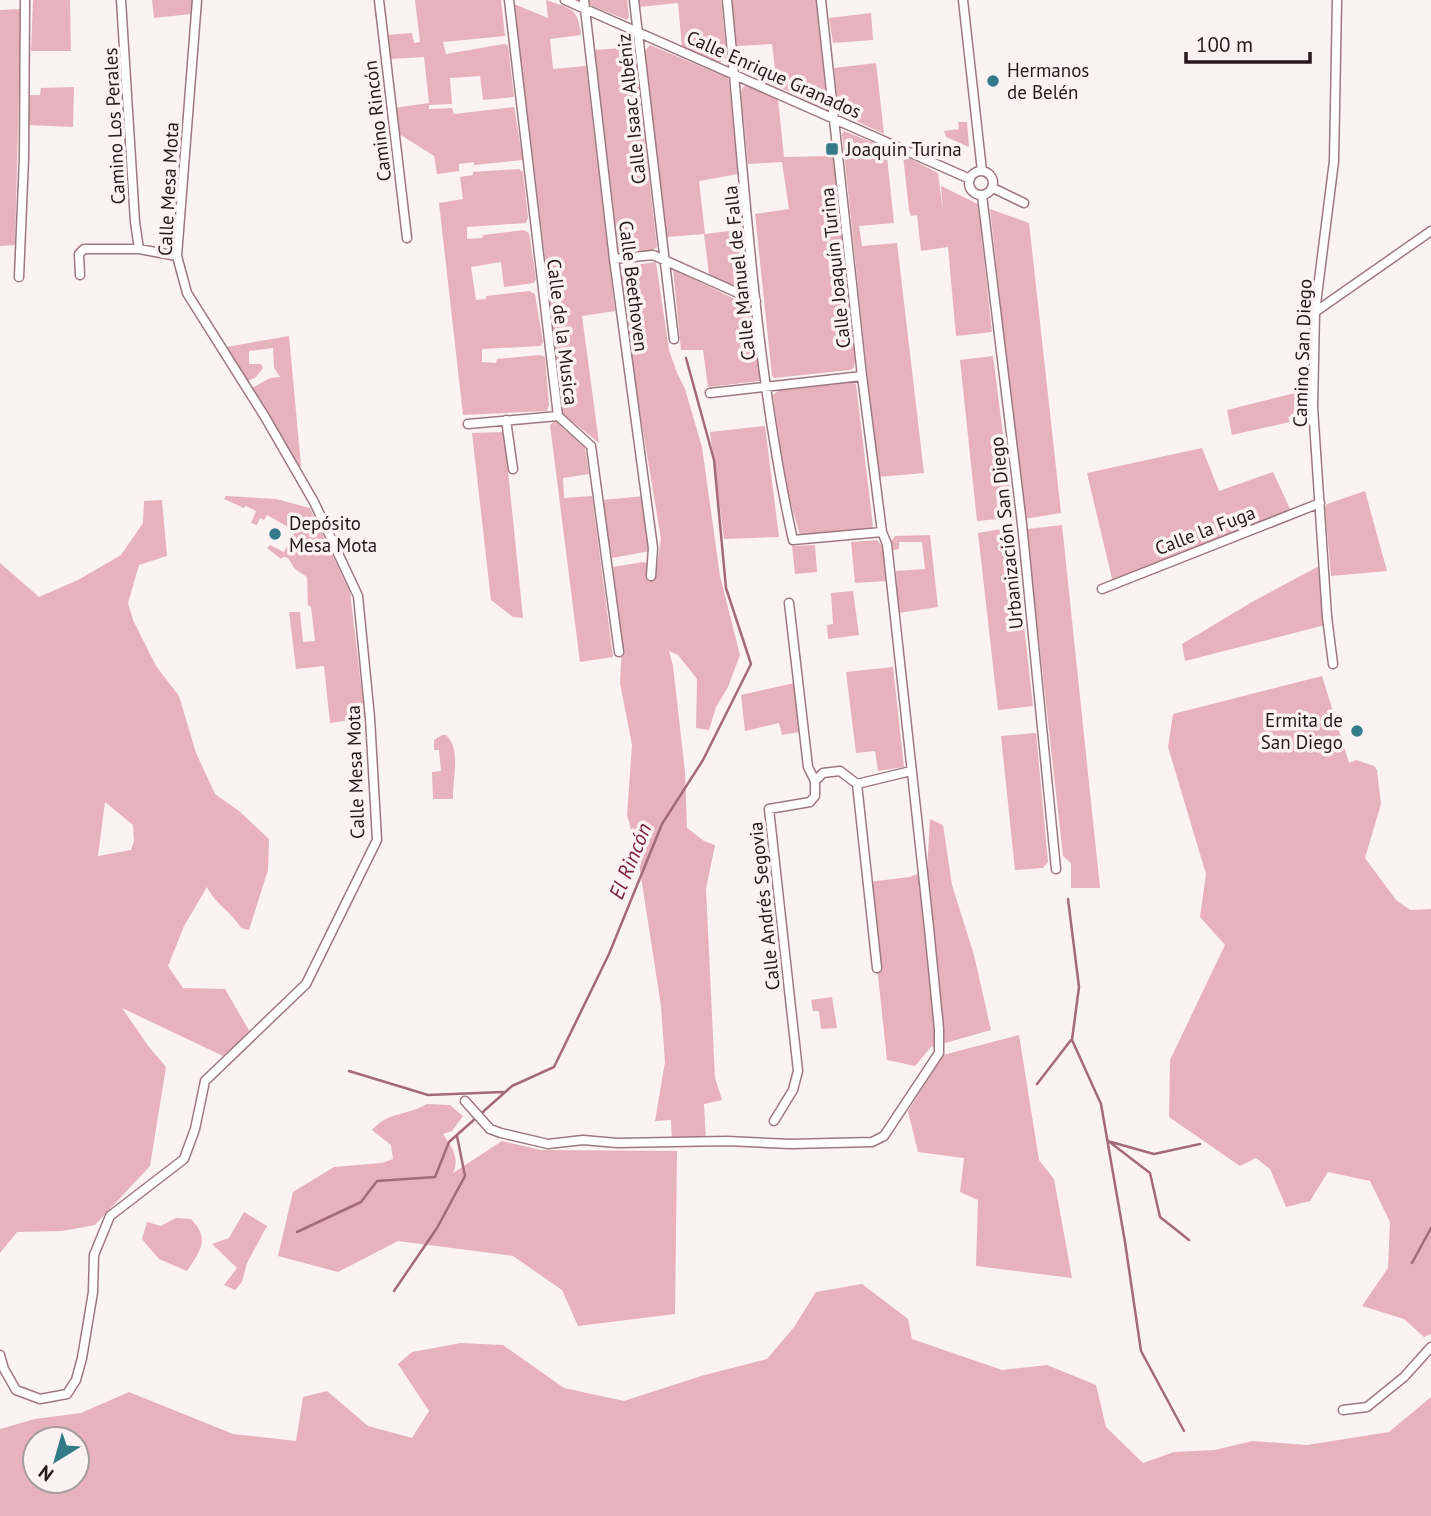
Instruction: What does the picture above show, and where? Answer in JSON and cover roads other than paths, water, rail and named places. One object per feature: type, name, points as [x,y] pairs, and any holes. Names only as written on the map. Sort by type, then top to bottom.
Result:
[{"type":"street","points":[[19,277],[24,158],[25,0]]},
{"type":"street","name":"Camino Los Perales","points":[[121,0],[139,249]]},
{"type":"street","name":"Calle Mesa Mota","points":[[0,1355],[4,1369],[16,1390],[40,1399],[66,1394],[76,1380],[82,1358],[93,1292],[94,1255],[110,1216],[184,1159],[195,1129],[205,1081],[306,984],[377,840],[370,718],[358,596],[314,502],[265,417],[187,293],[177,256],[197,0]]},
{"type":"street","name":"Camino Rincón","points":[[379,0],[407,239]]},
{"type":"street","name":"Calle de la Musica","points":[[509,0],[558,416],[591,446],[619,652]]},
{"type":"street","name":"Calle Enrique Granados","points":[[565,0],[584,4],[638,32],[970,179]]},
{"type":"street","name":"Calle Isaac Albéniz","points":[[634,0],[674,339]]},
{"type":"street","name":"Calle Manuel de Falla","points":[[727,0],[767,385],[779,476],[793,540],[882,532]]},
{"type":"street","name":"Calle Joaquín Turina","points":[[465,1101],[490,1129],[548,1144],[583,1140],[617,1143],[872,1142],[884,1136],[939,1053],[934,979],[887,544],[882,532],[862,376],[821,0]]},
{"type":"street","points":[[963,0],[982,171]]},
{"type":"street","name":"Camino San Diego","points":[[1334,664],[1327,617],[1312,407],[1315,312],[1334,161],[1337,0]]},
{"type":"street","name":"Calle Beethoven","points":[[584,4],[614,259],[653,548],[651,576]]},
{"type":"street","points":[[982,171],[992,176],[993,188],[982,195],[972,190],[970,179],[974,173],[982,171]]},
{"type":"street","points":[[993,188],[1024,203]]},
{"type":"street","name":"Urbanización San Diego","points":[[982,195],[1022,524],[1056,869]]},
{"type":"street","points":[[1315,312],[1431,230]]},
{"type":"street","points":[[80,275],[79,254],[85,249],[139,249],[177,256]]},
{"type":"street","points":[[614,259],[653,255],[757,301]]},
{"type":"street","points":[[710,393],[862,376]]},
{"type":"street","points":[[468,424],[558,416]]},
{"type":"street","points":[[506,420],[513,469]]},
{"type":"street","name":"Calle la Fuga","points":[[1102,589],[1320,503]]},
{"type":"street","points":[[789,603],[808,767],[814,780],[823,773],[840,771],[857,784],[877,968]]},
{"type":"street","points":[[857,784],[911,771]]},
{"type":"street","name":"Calle Andrés Segovia","points":[[774,1121],[793,1090],[798,1071],[769,809],[810,802],[815,796],[814,780]]},
{"type":"street","points":[[1343,1410],[1367,1407],[1404,1377],[1431,1347]]},
{"type":"waterway","name":"El Rincón","points":[[297,1232],[361,1202],[377,1181],[435,1177],[449,1142],[512,1086],[554,1067],[609,954],[662,824],[703,760],[751,664],[726,588],[714,460],[686,358]]},
{"type":"waterway","points":[[1068,899],[1079,987],[1072,1040],[1101,1104],[1141,1351],[1184,1431]]},
{"type":"waterway","points":[[1037,1084],[1071,1040]]},
{"type":"waterway","points":[[349,1071],[428,1095],[503,1092]]},
{"type":"waterway","points":[[394,1291],[437,1228],[465,1176],[457,1136]]},
{"type":"waterway","points":[[1107,1140],[1150,1173],[1160,1217],[1189,1240]]},
{"type":"waterway","points":[[1111,1142],[1154,1154],[1200,1144]]},
{"type":"waterway","points":[[1412,1263],[1431,1228]]},
{"type":"place","name":"Hermanos de Belén","points":[[993,81]]},
{"type":"place","name":"Joaquin Turina","points":[[832,149]]},
{"type":"place","name":"Depósito Mesa Mota","points":[[275,534]]},
{"type":"place","name":"Ermita de San Diego","points":[[1357,731]]}]
